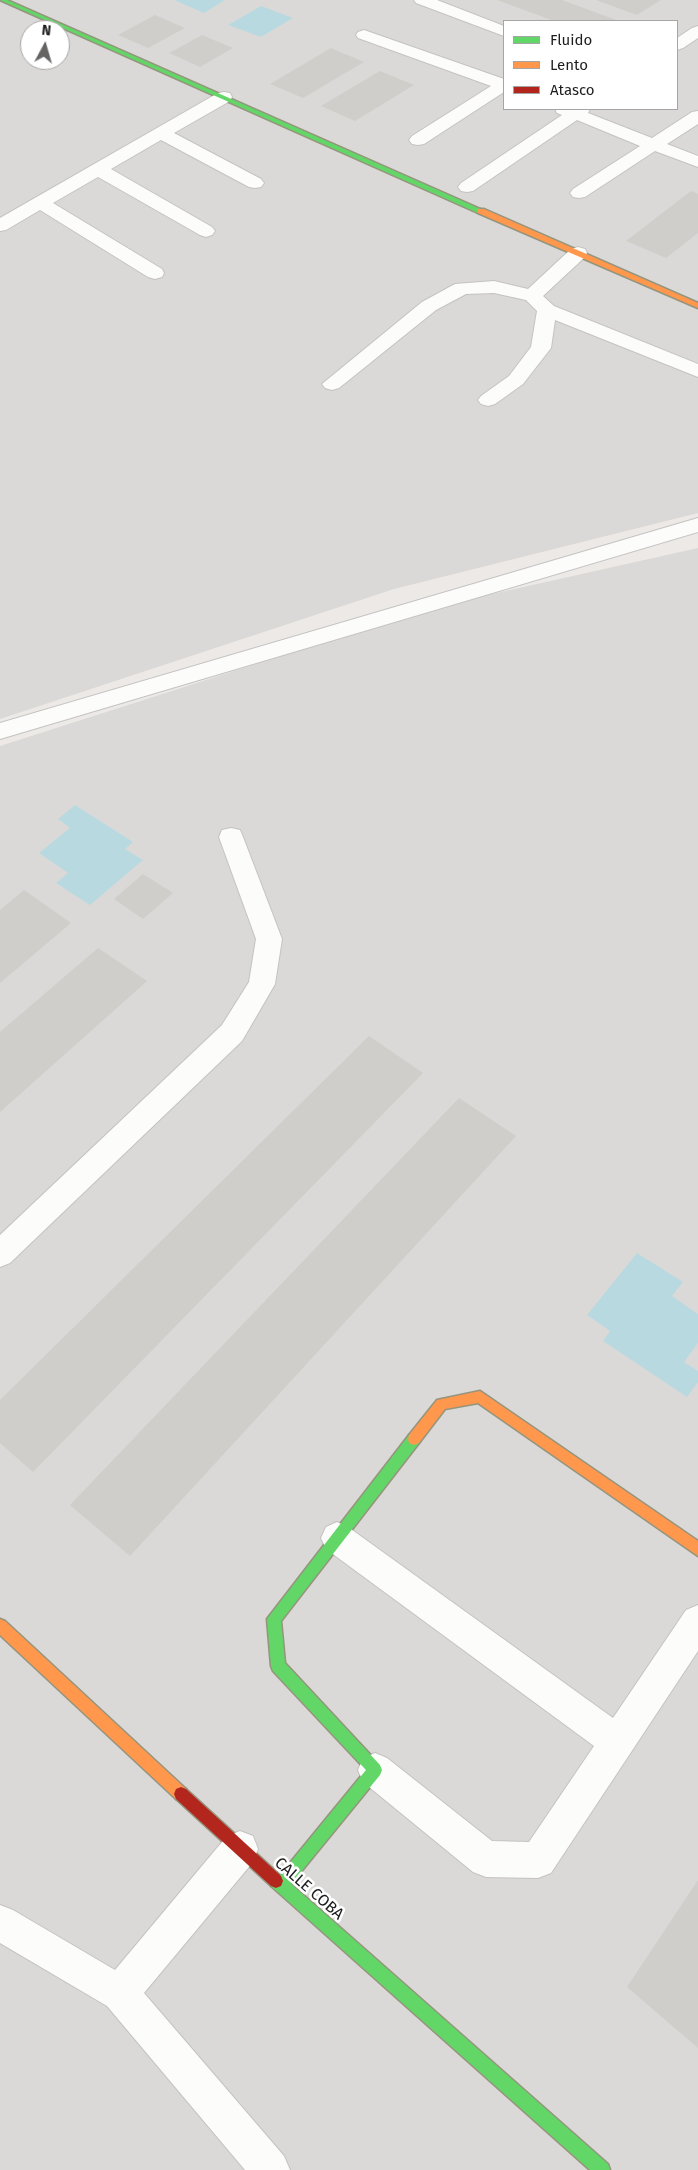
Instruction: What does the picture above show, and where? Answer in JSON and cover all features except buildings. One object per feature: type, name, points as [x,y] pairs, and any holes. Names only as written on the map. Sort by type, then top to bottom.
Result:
[{"type":"street","points":[[2,0],[698,306]]},
{"type":"street","points":[[422,0],[503,31]]},
{"type":"street","points":[[678,44],[698,31]]},
{"type":"street","points":[[364,35],[503,85]]},
{"type":"street","points":[[418,140],[503,86]]},
{"type":"street","points":[[0,226],[224,98]]},
{"type":"street","points":[[467,186],[573,110],[698,162]]},
{"type":"street","points":[[579,192],[698,116]]},
{"type":"street","points":[[162,134],[256,183]]},
{"type":"street","points":[[99,170],[206,231]]},
{"type":"street","points":[[41,203],[155,273]]},
{"type":"street","points":[[532,296],[578,253]]},
{"type":"street","points":[[332,384],[429,306],[462,288],[494,287],[532,296],[547,310],[698,371]]},
{"type":"street","points":[[488,400],[516,380],[541,348],[547,310]]},
{"type":"street","points":[[0,731],[698,525]]},
{"type":"street","points":[[0,1254],[232,1033],[262,984],[269,940],[231,837]]},
{"type":"street","points":[[698,1549],[480,1397],[441,1404],[274,1619],[278,1666],[375,1770],[486,1859],[538,1860],[698,1622]]},
{"type":"street","points":[[337,1538],[618,1743]]},
{"type":"street","name":"CALLE COBA","points":[[0,1626],[240,1849],[602,2170]]},
{"type":"street","points":[[281,1885],[375,1770]]},
{"type":"street","points":[[120,1993],[240,1849]]},
{"type":"street","points":[[0,1923],[120,1993],[270,2170]]},
{"type":"shaded area","points":[[0,0],[698,0],[698,513],[394,589],[0,719]]},
{"type":"shaded area","points":[[698,548],[698,2170],[0,2170],[0,746],[434,607]]},
{"type":"water","points":[[174,0],[225,0],[204,13]]},
{"type":"water","points":[[261,6],[293,18],[261,37],[228,25]]},
{"type":"water","points":[[75,805],[133,842],[125,849],[143,860],[90,905],[56,883],[68,873],[39,853],[70,828],[58,819]]},
{"type":"water","points":[[637,1253],[683,1282],[672,1296],[698,1314],[698,1343],[684,1362],[698,1371],[698,1382],[687,1397],[603,1341],[610,1331],[587,1315]]},
{"type":"traffic: fast","points":[[2,0],[481,211]]},
{"type":"traffic: fast","points":[[281,1885],[375,1770],[278,1666],[274,1619],[414,1439]]},
{"type":"traffic: fast","points":[[276,1881],[602,2170]]},
{"type":"traffic: slow","points":[[481,211],[698,306]]},
{"type":"traffic: slow","points":[[414,1439],[441,1404],[480,1397],[698,1549]]},
{"type":"traffic: slow","points":[[0,1626],[181,1794]]},
{"type":"traffic: jam","points":[[181,1794],[276,1881]]}]
